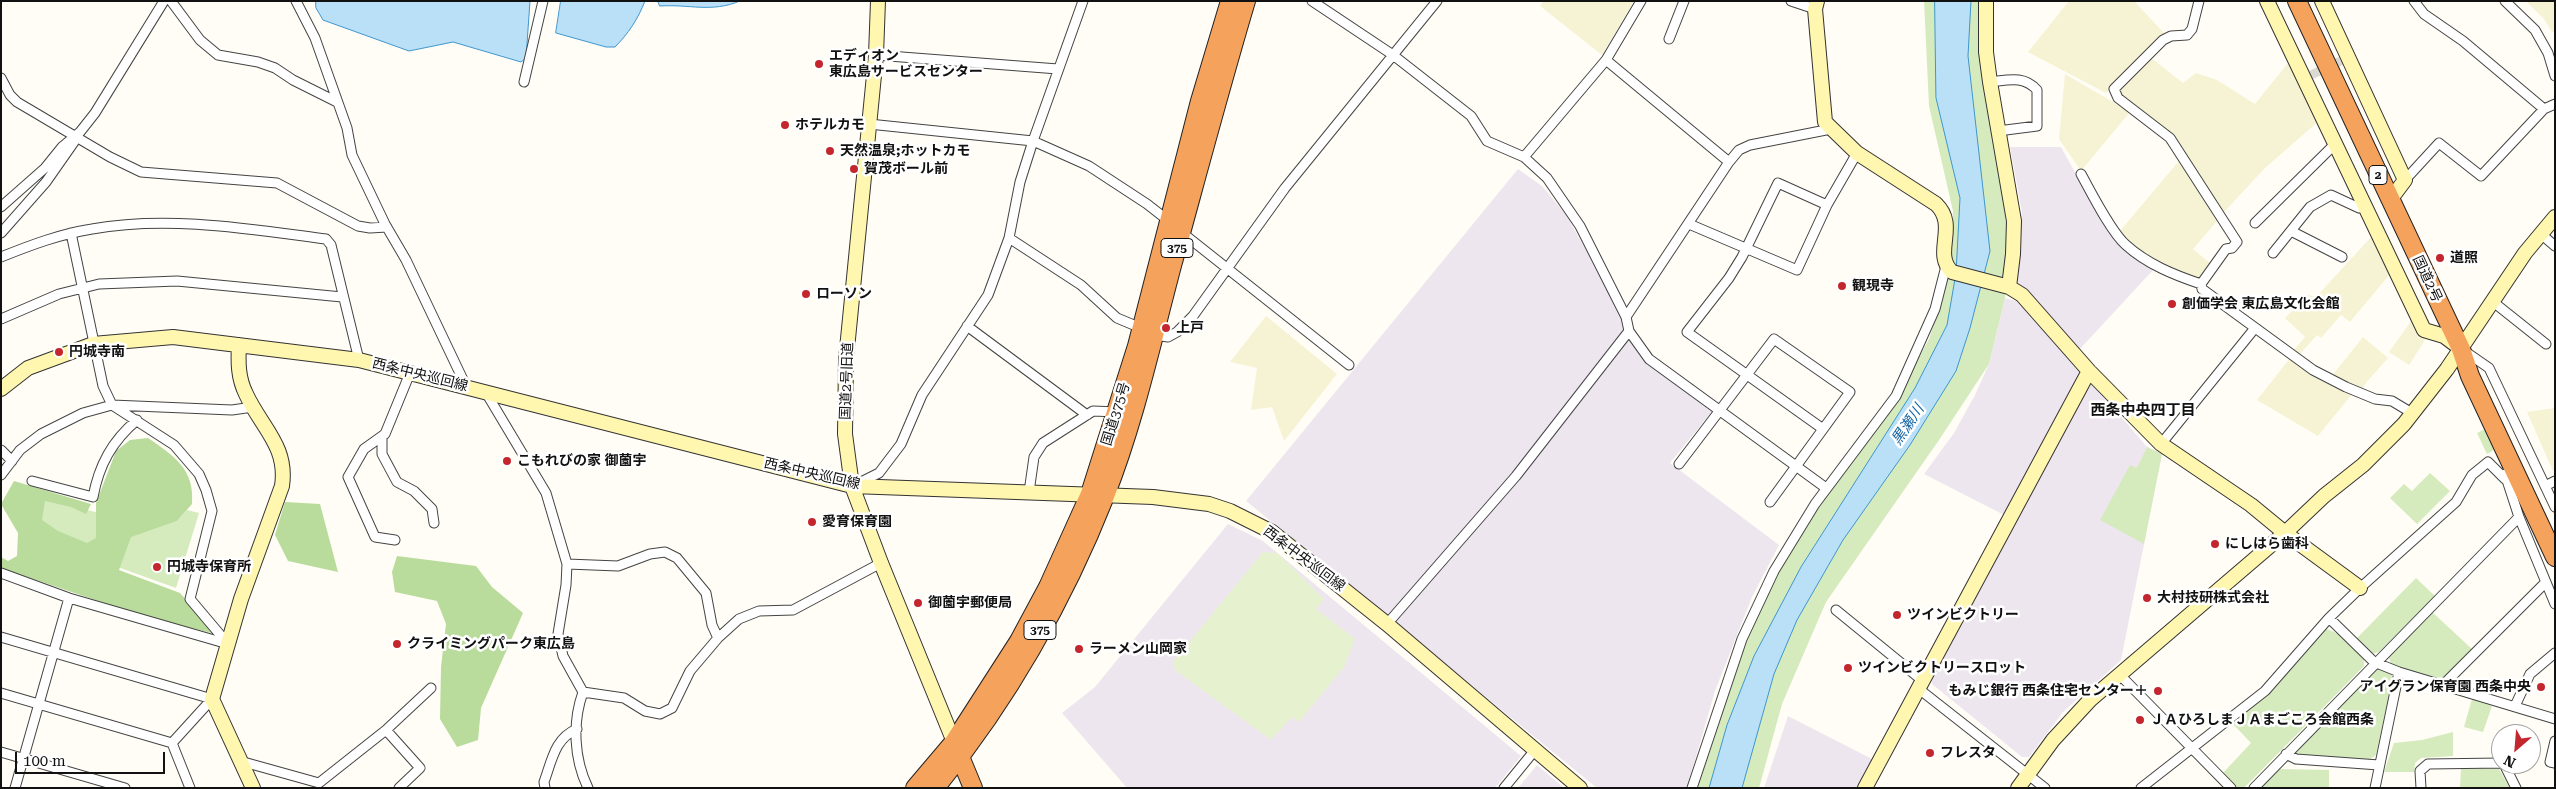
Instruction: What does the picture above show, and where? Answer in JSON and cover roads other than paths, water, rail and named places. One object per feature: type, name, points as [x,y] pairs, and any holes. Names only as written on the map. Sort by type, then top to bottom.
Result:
[{"type":"highway","name":"国道375号","points":[[934,788],[1048,587],[1098,494],[1125,438],[1148,331],[1168,220],[1200,101],[1230,1]]},
{"type":"highway","name":"国道375号","points":[[1098,494],[1117,412],[1182,233],[1215,103],[1246,1]]},
{"type":"highway","name":"国道2号","points":[[2297,1],[2461,349],[2470,376],[2555,557]]},
{"type":"highway","name":"国道375号","points":[[915,788],[957,750]]},
{"type":"highway","points":[[957,750],[973,788]]},
{"type":"street","points":[[1,233],[46,182],[76,137],[95,113],[164,1]]},
{"type":"street","points":[[171,1],[200,40],[218,55],[258,62],[275,68],[293,80],[337,102]]},
{"type":"street","points":[[296,1],[315,38],[347,128],[352,155],[387,227],[406,260],[466,386]]},
{"type":"street","points":[[524,82],[543,1]]},
{"type":"street","name":"国道2号旧道","points":[[878,1],[876,54],[846,359],[845,434],[852,486],[880,563],[957,750]]},
{"type":"street","points":[[852,486],[879,473],[901,444],[922,395],[988,295],[1009,238],[1020,182],[1033,141],[1083,1]]},
{"type":"street","points":[[1312,1],[1393,55],[1471,116],[1487,141],[1524,157],[1548,178],[1580,226],[1626,317],[1629,331],[1649,359],[1826,488]]},
{"type":"street","points":[[1009,238],[1081,285],[1117,318],[1168,338],[1177,332],[1192,316],[1286,188],[1437,1]]},
{"type":"street","points":[[1524,157],[1606,60],[1641,1]]},
{"type":"street","points":[[1669,39],[1684,1]]},
{"type":"street","points":[[1692,788],[1742,639],[1774,571],[1826,488],[1896,396],[1936,309],[1949,269],[1944,256],[1947,222],[1943,211],[1936,204],[1857,153],[1831,130],[1824,113],[1816,5],[1791,1]]},
{"type":"street","points":[[1986,1],[1986,52],[2014,220],[2013,254],[2008,288]]},
{"type":"street","points":[[2199,1],[2192,28],[2187,35],[2171,36],[2164,40],[2114,90],[2118,98],[2170,138],[2237,242],[2232,248],[2226,249],[2201,284]]},
{"type":"street","points":[[2267,1],[2307,77],[2334,144],[2424,330],[2444,336],[2461,349],[2482,360],[2489,368],[2555,507]]},
{"type":"street","points":[[2414,1],[2424,14],[2470,46],[2544,109]]},
{"type":"street","points":[[2505,1],[2535,30],[2548,53],[2555,76]]},
{"type":"street","points":[[2324,2],[2346,59],[2405,180]]},
{"type":"street","points":[[876,54],[1058,69]]},
{"type":"street","points":[[1606,60],[1729,162]]},
{"type":"street","points":[[1,78],[10,95],[17,102],[141,172],[277,182],[358,226],[370,228],[387,227]]},
{"type":"street","points":[[1990,82],[2019,79],[2032,84],[2037,90],[2037,126],[1998,131]]},
{"type":"street","points":[[2390,200],[2405,180],[2439,143],[2481,176],[2544,109],[2555,104]]},
{"type":"street","points":[[869,124],[1033,141],[1089,166],[1168,220],[1349,365]]},
{"type":"street","points":[[1626,317],[1729,162],[1740,150],[1750,145],[1831,130]]},
{"type":"street","points":[[1,207],[45,168],[76,137]]},
{"type":"street","points":[[2255,223],[2334,144]]},
{"type":"street","points":[[1689,224],[1746,250],[1798,270],[1827,205],[1857,153]]},
{"type":"street","points":[[2081,174],[2125,244],[2147,261],[2201,284],[2202,289],[2321,374],[2346,388],[2375,398],[2392,401],[2412,413]]},
{"type":"street","points":[[1823,429],[1687,332],[1729,278],[1746,250],[1778,183],[1827,205]]},
{"type":"street","points":[[2273,253],[2310,207],[2331,195],[2360,208]]},
{"type":"street","points":[[2018,788],[2053,740],[2119,674],[2362,465],[2412,413],[2461,349],[2492,301],[2555,217]]},
{"type":"street","points":[[1,256],[70,233],[94,228],[178,223],[326,239],[331,245],[342,297],[360,360]]},
{"type":"street","points":[[2291,231],[2342,257]]},
{"type":"street","points":[[70,233],[103,386],[112,405],[174,445],[199,474],[206,490],[212,511],[190,599],[228,644]]},
{"type":"street","points":[[2541,234],[2555,246]]},
{"type":"street","points":[[1949,269],[2008,288],[2033,306],[2090,371],[2161,444],[2250,505],[2360,588]]},
{"type":"street","points":[[1,319],[37,303],[83,287],[99,284],[177,281],[342,297]]},
{"type":"street","points":[[2492,301],[2546,344]]},
{"type":"street","points":[[967,326],[1088,415]]},
{"type":"street","points":[[2161,444],[2255,328]]},
{"type":"street","points":[[1388,624],[1516,476],[1629,331]]},
{"type":"street","name":"西条中央巡回線","points":[[1,389],[28,368],[93,344],[173,337],[360,360],[852,486],[1098,494],[1187,500],[1210,504],[1272,532],[1388,624],[1580,788]]},
{"type":"street","points":[[1679,464],[1774,339],[1850,392],[1770,502]]},
{"type":"street","points":[[172,743],[212,699],[241,600],[282,486],[284,470],[280,452],[245,393],[237,366],[240,345]]},
{"type":"street","points":[[1865,788],[2090,371]]},
{"type":"street","points":[[394,540],[375,537],[348,477],[364,449],[386,434],[410,373]]},
{"type":"street","points":[[485,392],[546,492],[567,564],[566,585],[558,634],[563,656],[583,692],[577,710],[579,768],[588,788]]},
{"type":"street","points":[[1,475],[20,450],[61,422],[112,405],[232,410],[253,407]]},
{"type":"street","points":[[1029,492],[1034,457],[1038,449],[1052,437],[1088,415],[1104,410],[1117,412]]},
{"type":"street","points":[[32,481],[92,496],[97,476],[112,446],[137,420]]},
{"type":"street","points":[[382,436],[382,454],[397,482],[414,491],[432,510],[434,523]]},
{"type":"street","points":[[2501,442],[2505,479],[2555,604]]},
{"type":"street","points":[[1,450],[12,461]]},
{"type":"street","points":[[2141,788],[2265,691],[2330,618],[2360,588],[2456,502],[2472,475],[2488,462],[2505,479]]},
{"type":"street","points":[[2545,486],[2555,481]]},
{"type":"street","points":[[2254,788],[2374,662],[2519,517]]},
{"type":"street","points":[[567,564],[618,566],[650,554],[665,552],[677,558],[706,593],[712,625],[718,638]]},
{"type":"street","points":[[583,692],[624,698],[645,711],[660,714],[672,708],[690,671],[718,638],[739,619],[759,611],[794,610],[880,563]]},
{"type":"street","points":[[1,572],[69,598],[228,644]]},
{"type":"street","points":[[2443,685],[2545,583]]},
{"type":"street","points":[[15,788],[69,598]]},
{"type":"street","points":[[1836,610],[1921,685],[2045,788]]},
{"type":"street","points":[[2330,618],[2374,662],[2399,672],[2555,719]]},
{"type":"street","points":[[1,637],[212,699],[253,788]]},
{"type":"street","points":[[2515,706],[2530,674],[2555,653]]},
{"type":"street","points":[[2375,788],[2399,672]]},
{"type":"street","points":[[2119,674],[2231,788]]},
{"type":"street","points":[[240,761],[316,785],[386,730],[431,688]]},
{"type":"street","points":[[1,693],[172,743]]},
{"type":"street","points":[[545,788],[544,782],[558,745],[565,734],[577,729]]},
{"type":"street","points":[[386,730],[420,768],[399,788]]},
{"type":"street","points":[[2555,741],[2550,762],[2555,763]]},
{"type":"street","points":[[172,743],[190,788]]},
{"type":"street","points":[[1504,788],[1535,750]]},
{"type":"street","points":[[1,752],[125,788]]},
{"type":"street","points":[[2286,754],[2296,759],[2379,766]]},
{"type":"street","points":[[2421,788],[2420,771],[2428,764],[2491,763]]},
{"type":"street","points":[[2508,774],[2516,788]]},
{"type":"water","points":[[316,1],[530,1],[526,58],[521,62],[453,42],[409,51],[323,20],[316,8]]},
{"type":"water","points":[[561,1],[645,1],[636,20],[624,37],[615,47],[606,47],[556,33]]},
{"type":"water","points":[[658,1],[740,1],[719,7],[710,7],[660,6]]},
{"type":"water","name":"黒瀬川","points":[[1935,1],[1971,1],[1968,56],[1990,251],[1970,328],[1956,371],[1910,445],[1843,540],[1797,620],[1774,674],[1742,788],[1709,788],[1727,725],[1754,656],[1801,567],[1915,388],[1947,325],[1956,273],[1960,198],[1936,98]]},
{"type":"tunnel","points":[[2311,75],[2343,60]]},
{"type":"place","name":"エディオン 東広島サービスセンター","points":[[819,64]]},
{"type":"place","name":"ホテルカモ","points":[[785,125]]},
{"type":"place","name":"天然温泉;ホットカモ","points":[[830,151]]},
{"type":"place","name":"賀茂ボール前","points":[[854,169]]},
{"type":"place","name":"道照","points":[[2440,258]]},
{"type":"place","name":"観現寺","points":[[1842,286]]},
{"type":"place","name":"ローソン","points":[[806,294]]},
{"type":"place","name":"創価学会 東広島文化会館","points":[[2172,304]]},
{"type":"place","name":"上戸","points":[[1166,328]]},
{"type":"place","name":"円城寺南","points":[[59,352]]},
{"type":"place","name":"こもれびの家 御薗宇","points":[[507,461]]},
{"type":"place","name":"愛育保育園","points":[[812,522]]},
{"type":"place","name":"にしはら歯科","points":[[2215,544]]},
{"type":"place","name":"円城寺保育所","points":[[157,567]]},
{"type":"place","name":"大村技研株式会社","points":[[2147,598]]},
{"type":"place","name":"御薗宇郵便局","points":[[918,603]]},
{"type":"place","name":"ツインビクトリー","points":[[1897,615]]},
{"type":"place","name":"クライミングパーク東広島","points":[[397,644]]},
{"type":"place","name":"ラーメン山岡家","points":[[1079,649]]},
{"type":"place","name":"ツインビクトリースロット","points":[[1848,668]]},
{"type":"place","name":"アイグラン保育園 西条中央","points":[[2541,687]]},
{"type":"place","name":"もみじ銀行 西条住宅センター＋","points":[[2158,691]]},
{"type":"place","name":"ＪＡひろしまＪＡまごころ会館西条","points":[[2140,720]]},
{"type":"place","name":"フレスタ","points":[[1930,753]]},
{"type":"district","name":"西条中央四丁目","points":[[2143,411]]}]
